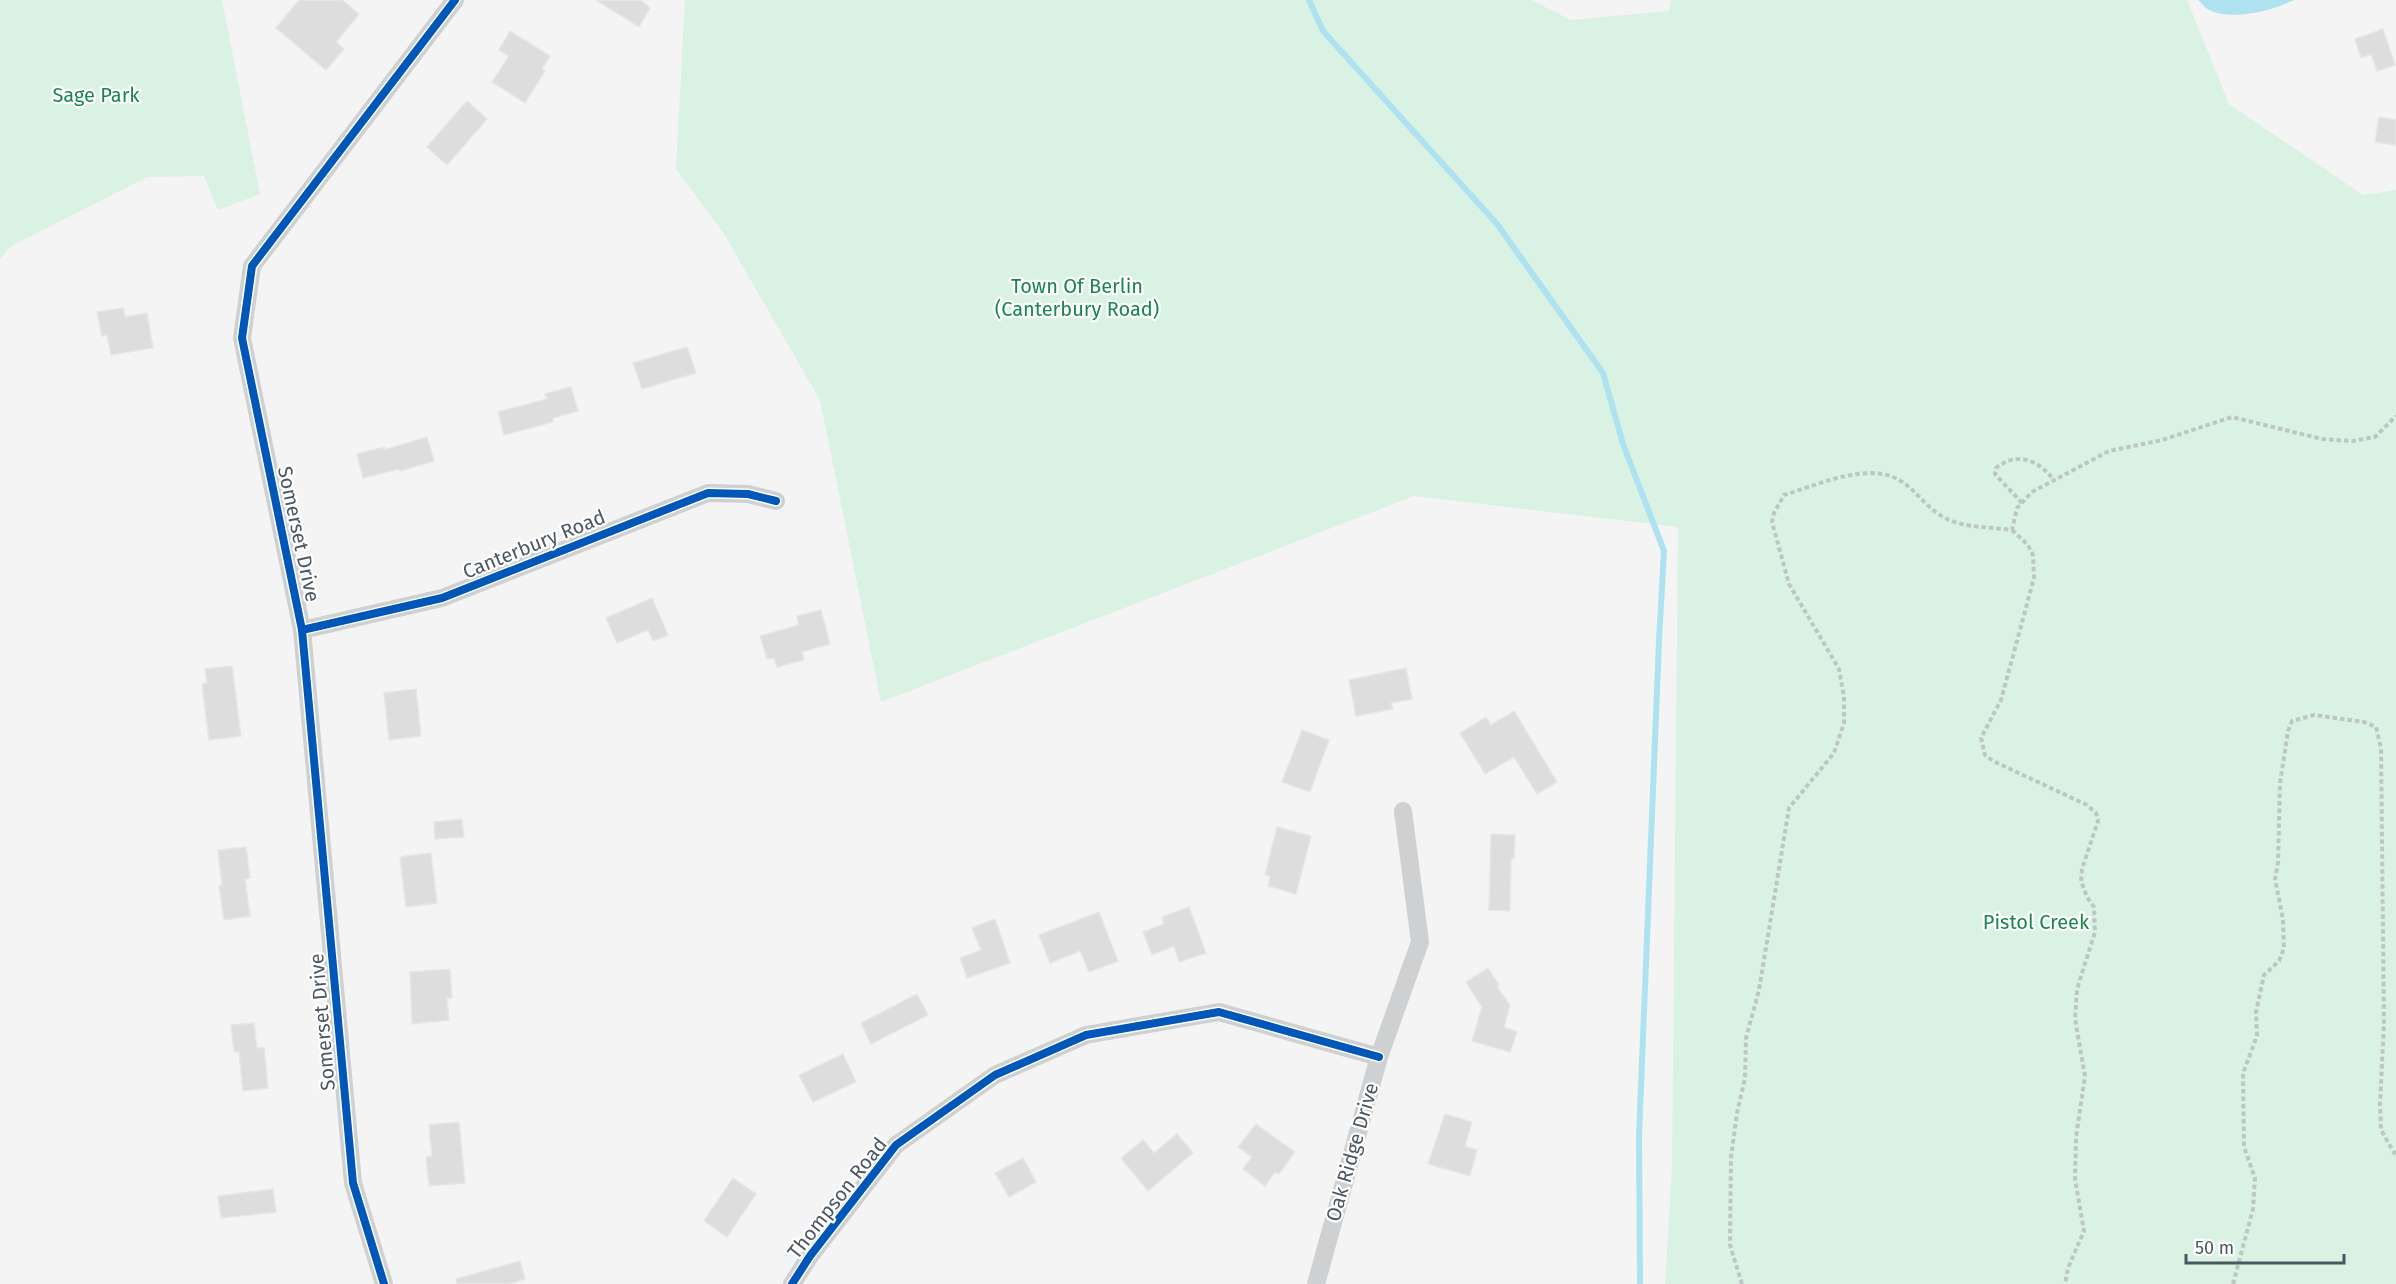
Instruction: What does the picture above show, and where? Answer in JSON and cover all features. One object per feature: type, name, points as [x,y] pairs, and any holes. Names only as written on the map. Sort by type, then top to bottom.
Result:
[{"type":"street","name":"Somerset Drive","points":[[384,1284],[353,1183],[302,630],[242,338],[252,266],[455,0]]},
{"type":"street","name":"Canterbury Road","points":[[302,630],[442,598],[708,493],[748,494],[776,501]]},
{"type":"street","name":"Oak Ridge Drive","points":[[1316,1284],[1379,1057],[1420,942],[1403,811]]},
{"type":"street","name":"Thompson Road","points":[[792,1284],[810,1256],[896,1145],[995,1075],[1086,1035],[1219,1012],[1379,1057]]},
{"type":"path","points":[[2012,530],[2017,508],[2036,489],[2109,451],[2162,440],[2232,417],[2322,439],[2353,441],[2375,436],[2396,416]]},
{"type":"path","points":[[2022,503],[1995,474],[1996,468],[2016,459],[2033,461],[2053,479]]},
{"type":"path","points":[[1742,1284],[1730,1245],[1731,1157],[1745,1078],[1746,1038],[1759,990],[1789,808],[1834,753],[1844,723],[1844,697],[1839,669],[1789,584],[1772,522],[1774,513],[1784,495],[1858,474],[1882,474],[1902,480],[1937,513],[1961,525],[2012,530],[2028,545],[2033,555],[2034,578],[2001,700],[1981,738],[1985,755],[1992,761],[2087,806],[2096,813],[2098,820],[2082,869],[2081,881],[2094,907],[2095,932],[2077,989],[2075,1019],[2085,1076],[2076,1137],[2075,1179],[2084,1231],[2068,1268],[2065,1284]]},
{"type":"path","points":[[2233,1284],[2253,1209],[2255,1178],[2244,1147],[2243,1073],[2257,1036],[2256,1012],[2264,975],[2279,960],[2284,948],[2283,920],[2275,879],[2280,825],[2278,801],[2288,731],[2292,722],[2299,718],[2324,716],[2376,727],[2381,747],[2384,1023],[2380,1104],[2381,1130],[2396,1156]]},
{"type":"green space","name":"Sage Park","points":[[0,0],[222,0],[260,194],[218,210],[204,176],[147,177],[10,247],[0,259]]},
{"type":"green space","points":[[685,0],[1531,0],[1571,20],[1669,11],[1671,0],[2187,0],[2229,104],[2363,195],[2396,190],[2396,1284],[1665,1284],[1672,1167],[1678,527],[1414,496],[881,702],[820,400],[724,234],[676,169]]},
{"type":"water","points":[[2198,0],[2294,0],[2263,11],[2229,15],[2209,10]]},
{"type":"building","points":[[299,0],[342,0],[359,14],[336,42],[344,49],[326,70],[276,28]]},
{"type":"building","points":[[596,0],[640,0],[650,8],[639,27]]},
{"type":"building","points":[[2383,29],[2395,65],[2377,71],[2371,54],[2361,58],[2355,39]]},
{"type":"building","points":[[510,31],[550,56],[542,69],[545,71],[525,103],[492,82],[509,56],[499,50]]},
{"type":"building","points":[[467,101],[487,119],[447,165],[427,147]]},
{"type":"building","points":[[2379,117],[2396,120],[2396,145],[2375,142]]},
{"type":"building","points":[[123,308],[125,317],[147,313],[153,348],[111,355],[107,335],[102,336],[97,312]]},
{"type":"building","points":[[687,347],[696,373],[642,389],[633,363]]},
{"type":"building","points":[[571,387],[578,411],[553,418],[553,422],[504,435],[498,412],[547,399],[545,394]]},
{"type":"building","points":[[427,437],[434,461],[400,471],[399,469],[363,478],[357,454],[384,447],[384,450]]},
{"type":"building","points":[[652,598],[668,635],[653,641],[648,630],[617,643],[606,618]]},
{"type":"building","points":[[821,610],[830,644],[802,652],[804,660],[777,667],[774,658],[767,659],[760,636],[799,625],[797,616]]},
{"type":"building","points":[[232,666],[241,736],[209,740],[202,684],[207,683],[205,669]]},
{"type":"building","points":[[1406,668],[1412,699],[1391,703],[1393,709],[1356,716],[1349,680]]},
{"type":"building","points":[[416,689],[421,736],[389,740],[384,693]]},
{"type":"building","points":[[1514,711],[1557,782],[1537,794],[1514,757],[1485,774],[1460,733],[1486,717],[1491,725]]},
{"type":"building","points":[[1302,730],[1329,740],[1310,792],[1282,782]]},
{"type":"building","points":[[462,819],[464,837],[435,839],[434,822]]},
{"type":"building","points":[[1277,827],[1311,836],[1296,894],[1268,886],[1270,876],[1265,875]]},
{"type":"building","points":[[1491,834],[1515,835],[1514,859],[1511,858],[1510,911],[1489,910]]},
{"type":"building","points":[[246,847],[250,878],[245,879],[250,916],[224,920],[219,886],[222,885],[218,850]]},
{"type":"building","points":[[431,853],[437,903],[406,907],[400,857]]},
{"type":"building","points":[[1189,907],[1206,953],[1179,962],[1174,946],[1152,955],[1143,932],[1164,924],[1162,917]]},
{"type":"building","points":[[1099,912],[1118,961],[1089,972],[1080,951],[1050,963],[1039,935]]},
{"type":"building","points":[[995,919],[1010,963],[967,978],[960,958],[981,950],[972,928]]},
{"type":"building","points":[[1488,968],[1499,985],[1497,987],[1510,1005],[1504,1027],[1517,1032],[1510,1052],[1472,1041],[1482,1007],[1466,982]]},
{"type":"building","points":[[450,969],[452,998],[447,998],[449,1020],[412,1024],[410,972]]},
{"type":"building","points":[[917,994],[928,1015],[871,1044],[861,1023]]},
{"type":"building","points":[[254,1023],[257,1048],[264,1047],[268,1088],[243,1091],[239,1052],[234,1052],[231,1025]]},
{"type":"building","points":[[843,1054],[856,1082],[813,1102],[799,1075]]},
{"type":"building","points":[[1445,1114],[1472,1122],[1465,1146],[1477,1150],[1470,1176],[1428,1164]]},
{"type":"building","points":[[459,1122],[465,1183],[429,1186],[426,1157],[432,1156],[429,1125]]},
{"type":"building","points":[[1256,1124],[1295,1152],[1279,1174],[1275,1172],[1265,1186],[1243,1169],[1252,1157],[1238,1147]]},
{"type":"building","points":[[1177,1134],[1193,1153],[1148,1191],[1121,1158],[1143,1140],[1154,1153]]},
{"type":"building","points":[[1023,1158],[1036,1182],[1009,1197],[995,1173]]},
{"type":"building","points":[[733,1178],[756,1194],[727,1237],[704,1221]]},
{"type":"building","points":[[273,1189],[276,1212],[221,1218],[218,1196]]},
{"type":"building","points":[[520,1261],[525,1279],[509,1284],[457,1284],[456,1279]]},
{"type":"waterway","points":[[1309,0],[1323,31],[1497,224],[1603,373],[1623,444],[1664,551],[1639,1136],[1640,1284]]},
{"type":"cycle path","points":[[384,1284],[353,1183],[302,630],[242,338],[252,266],[455,0]]},
{"type":"cycle path","points":[[302,630],[442,598],[708,493],[748,494],[776,501]]},
{"type":"cycle path","points":[[792,1284],[810,1256],[896,1145],[995,1075],[1086,1035],[1219,1012],[1379,1057]]},
{"type":"park label","name":"Town Of Berlin (Canterbury Road)","points":[[1077,298]]},
{"type":"park label","name":"Pistol Creek","points":[[2036,922]]}]
